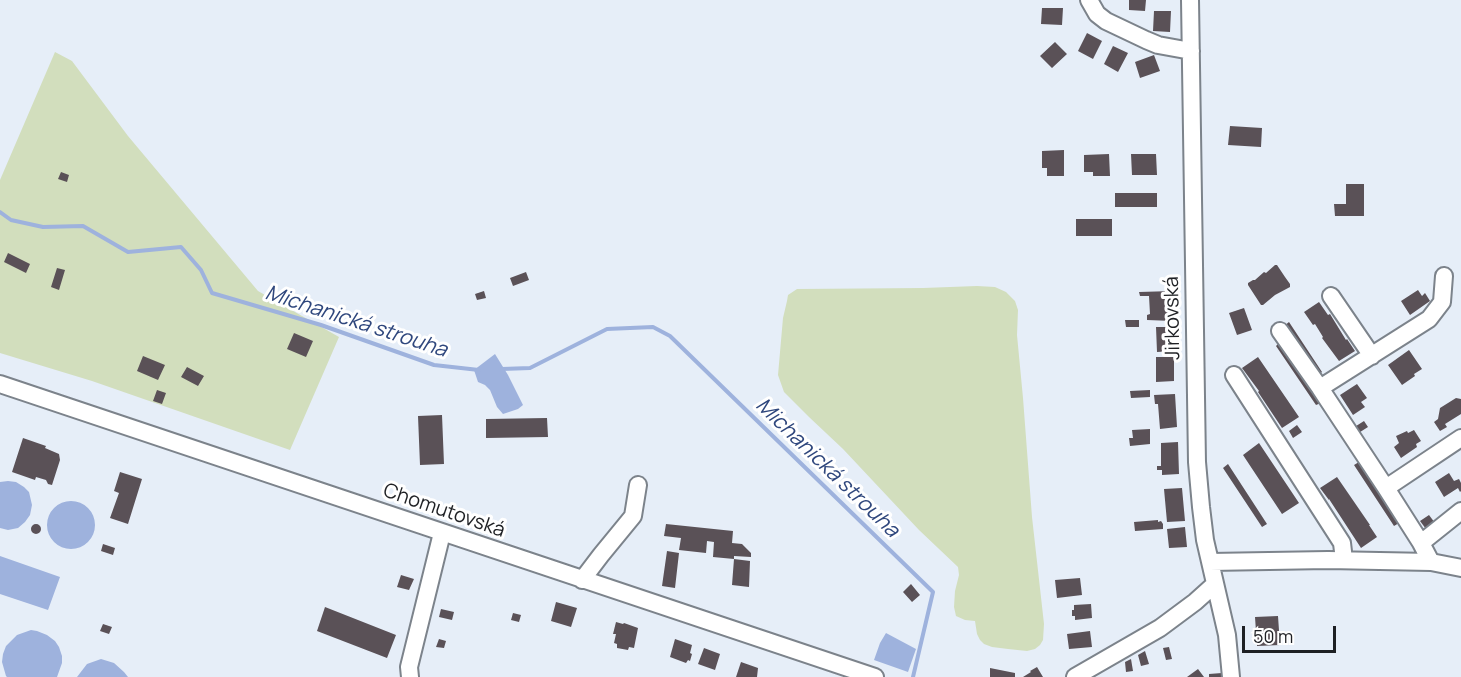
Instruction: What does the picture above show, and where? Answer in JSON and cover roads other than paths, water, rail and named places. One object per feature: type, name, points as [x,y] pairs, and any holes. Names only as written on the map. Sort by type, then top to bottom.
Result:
[{"type":"street","points":[[1089,0],[1097,14],[1106,21],[1158,45],[1191,51]]},
{"type":"street","name":"Jirkovská","points":[[1190,0],[1197,462],[1201,507],[1210,562],[1227,635],[1231,677]]},
{"type":"street","points":[[1320,388],[1429,319],[1442,302],[1444,276]]},
{"type":"street","points":[[1331,296],[1372,356]]},
{"type":"street","points":[[1280,331],[1386,488],[1431,562]]},
{"type":"street","points":[[1234,375],[1342,543],[1344,560]]},
{"type":"street","name":"Chomutovská","points":[[0,384],[875,677]]},
{"type":"street","points":[[1386,488],[1461,438]]},
{"type":"street","points":[[582,580],[633,516],[638,485]]},
{"type":"street","points":[[1421,543],[1461,511]]},
{"type":"street","points":[[410,677],[409,667],[442,533]]},
{"type":"street","points":[[1210,562],[1344,560],[1431,562],[1461,568]]},
{"type":"street","points":[[1075,677],[1160,628],[1215,584]]},
{"type":"water","points":[[495,354],[523,405],[503,414],[497,407],[490,390],[478,382],[474,370]]},
{"type":"water","points":[[0,482],[16,482],[29,492],[32,505],[30,515],[25,522],[18,528],[8,530],[0,528]]},
{"type":"water","points":[[71,501],[88,508],[95,525],[88,542],[71,549],[54,542],[47,525],[54,508]]},
{"type":"water","points":[[0,556],[60,577],[48,610],[0,594]]},
{"type":"water","points":[[31,630],[47,635],[59,647],[62,663],[57,677],[6,676],[2,662],[6,646],[17,635]]},
{"type":"water","points":[[886,633],[916,649],[908,672],[874,660]]},
{"type":"water","points":[[101,659],[114,663],[128,677],[77,677],[87,664]]},
{"type":"waterway","name":"Michanická strouha","points":[[0,212],[11,220],[43,227],[83,226],[128,252],[181,247],[201,270],[212,293],[321,325],[434,365],[479,370]]},
{"type":"waterway","name":"Michanická strouha","points":[[502,369],[530,368],[607,329],[653,327],[670,336],[933,592],[913,677]]}]
